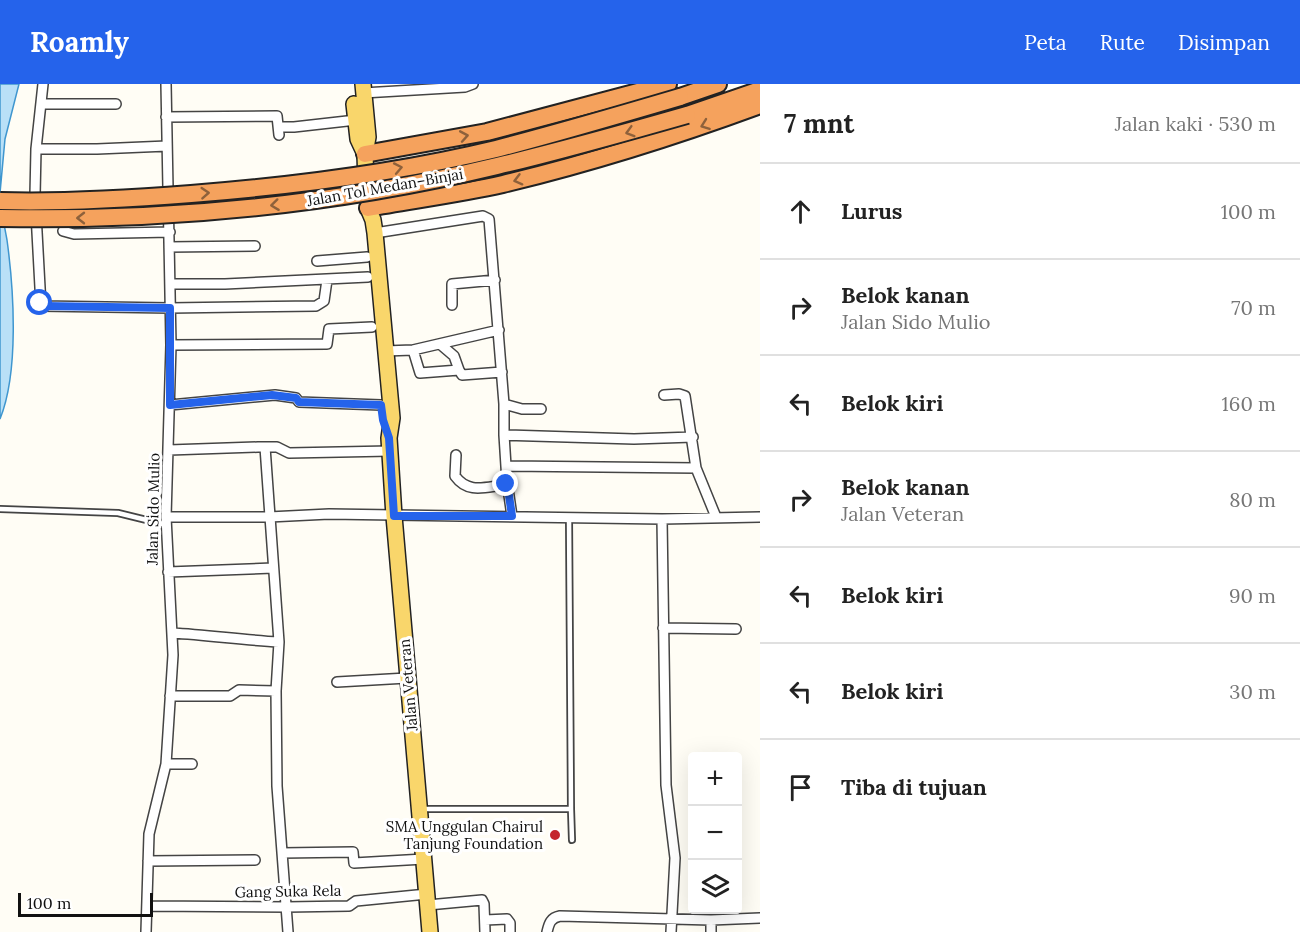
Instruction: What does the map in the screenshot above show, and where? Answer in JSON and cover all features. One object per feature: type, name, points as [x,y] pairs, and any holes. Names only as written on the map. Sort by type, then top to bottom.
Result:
[{"type":"highway","points":[[365,154],[487,132],[668,84]]},
{"type":"highway","name":"Jalan Tol Medan–Binjai","points":[[0,201],[119,200],[255,189],[341,178],[494,149],[598,122],[718,84]]},
{"type":"highway","name":"Jalan Tol Medan–Binjai","points":[[0,218],[122,218],[254,207],[342,196],[496,167],[687,116],[760,90]]},
{"type":"highway","points":[[368,208],[515,181],[690,131],[760,105]]},
{"type":"main road","name":"Jalan Veteran","points":[[359,87],[368,137],[365,154],[368,208],[364,222],[372,327],[383,420],[390,444]]},
{"type":"main road","name":"Jalan Veteran","points":[[359,87],[356,120],[358,139],[365,154]]},
{"type":"main road","name":"Jalan Veteran","points":[[368,208],[375,233],[392,418],[390,444],[394,516],[430,932]]},
{"type":"street","points":[[43,84],[36,149],[35,195],[41,306],[170,308],[316,306],[324,301],[327,280]]},
{"type":"street","name":"Jalan Sido Mulio","points":[[146,932],[149,834],[166,764],[172,633],[166,521],[171,345],[166,84]]},
{"type":"street","points":[[359,87],[465,87],[473,84]]},
{"type":"street","points":[[42,104],[116,104]]},
{"type":"street","points":[[166,117],[277,116],[279,131],[356,120]]},
{"type":"street","points":[[36,149],[167,146]]},
{"type":"street","points":[[375,233],[487,217],[489,219],[502,372],[507,482],[512,516]]},
{"type":"street","points":[[63,231],[74,234],[170,232]]},
{"type":"street","points":[[169,247],[255,246]]},
{"type":"street","points":[[317,261],[367,256]]},
{"type":"street","points":[[170,284],[225,284],[368,277]]},
{"type":"street","points":[[452,304],[452,284],[495,280]]},
{"type":"street","points":[[171,345],[327,344],[329,329],[372,327]]},
{"type":"street","points":[[385,351],[413,350],[499,330]]},
{"type":"street","points":[[440,345],[454,356],[462,375],[502,372]]},
{"type":"street","points":[[413,350],[420,373],[459,370]]},
{"type":"street","points":[[170,405],[275,395],[296,398],[299,402],[381,405]]},
{"type":"street","points":[[664,395],[685,396],[696,468],[716,517]]},
{"type":"street","points":[[504,404],[514,408],[541,409]]},
{"type":"street","points":[[504,435],[634,439],[693,437]]},
{"type":"street","points":[[169,450],[277,447],[289,453],[390,444]]},
{"type":"street","points":[[265,447],[279,642],[276,690],[277,786],[288,932]]},
{"type":"street","points":[[456,455],[455,476],[470,489],[504,485],[507,482]]},
{"type":"street","points":[[507,466],[696,468]]},
{"type":"street","points":[[166,521],[329,514],[662,519],[760,517]]},
{"type":"street","points":[[662,519],[666,784],[675,858],[671,932]]},
{"type":"street","points":[[168,572],[273,568]]},
{"type":"street","points":[[663,628],[736,629]]},
{"type":"street","points":[[172,633],[279,642]]},
{"type":"street","points":[[337,682],[407,678]]},
{"type":"street","points":[[170,696],[230,696],[239,690],[276,690]]},
{"type":"street","points":[[166,764],[192,764]]},
{"type":"street","points":[[282,853],[353,852],[354,863],[424,859]]},
{"type":"street","points":[[148,861],[255,860]]},
{"type":"street","name":"Gang Suka Rela","points":[[147,906],[287,908],[349,906],[356,901],[482,900],[485,920]]},
{"type":"street","points":[[547,932],[553,918],[560,916],[711,920],[760,918]]},
{"type":"street","points":[[485,932],[485,920],[507,919],[510,923],[510,932]]},
{"type":"street","points":[[711,920],[711,932]]},
{"type":"lane","points":[[0,509],[118,513],[166,521]]},
{"type":"lane","points":[[569,516],[572,840]]},
{"type":"lane","points":[[419,808],[571,809]]},
{"type":"water","points":[[0,84],[19,84],[5,139],[0,193]]},
{"type":"water","points":[[0,194],[9,260],[13,331],[10,378],[0,419]]},
{"type":"place","name":"SMA Unggulan Chairul Tanjung Foundation","points":[[555,835]]},
{"type":"route","points":[[40,303],[41,306],[170,308],[170,405],[275,395],[296,398],[299,402],[381,405],[389,438],[394,516],[512,516],[507,482],[506,484]]}]
